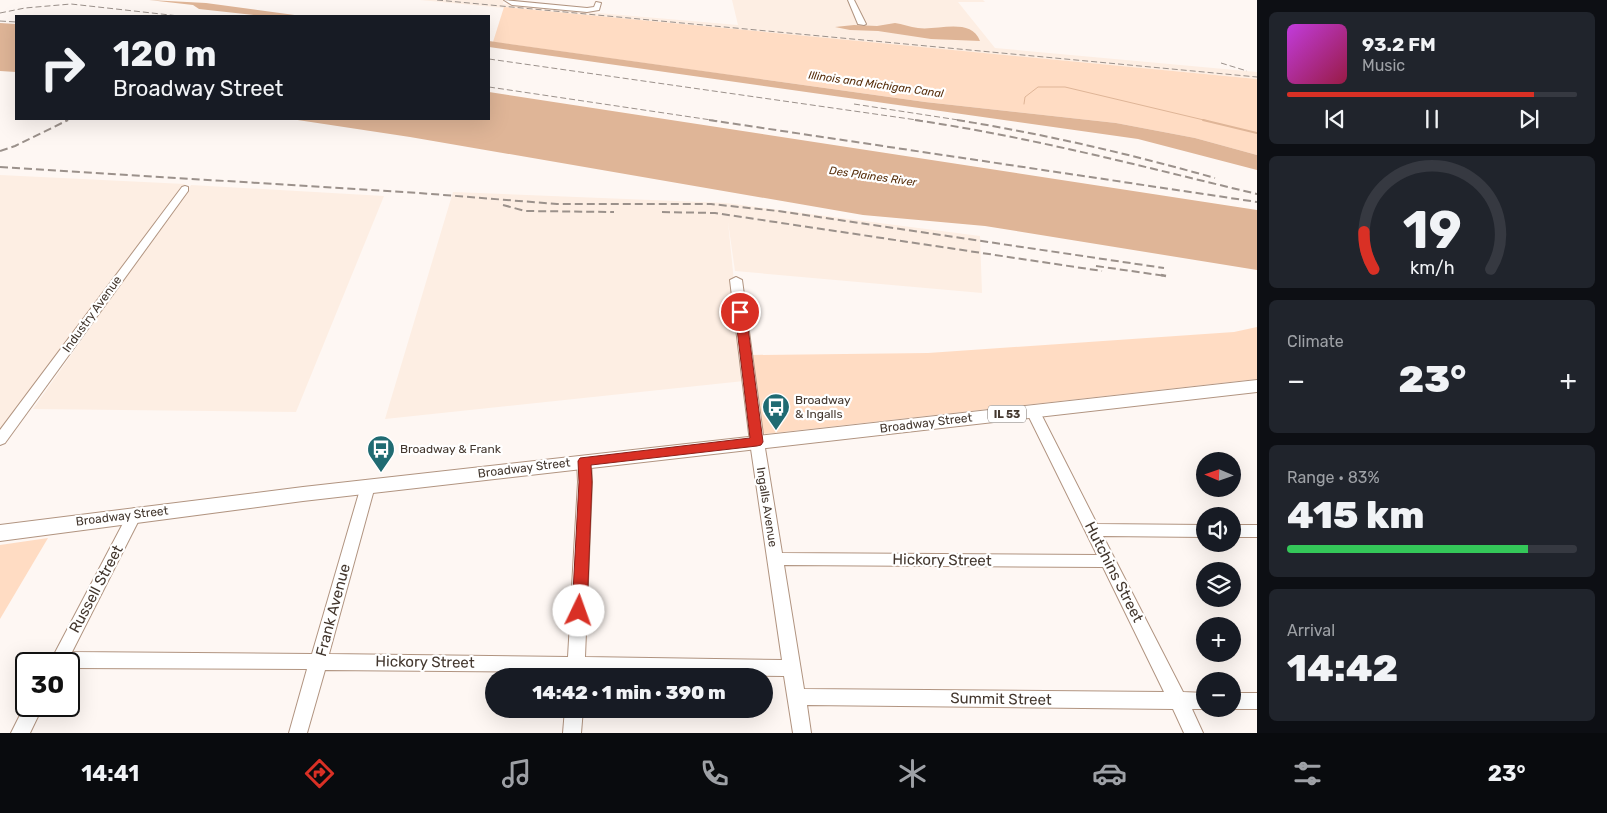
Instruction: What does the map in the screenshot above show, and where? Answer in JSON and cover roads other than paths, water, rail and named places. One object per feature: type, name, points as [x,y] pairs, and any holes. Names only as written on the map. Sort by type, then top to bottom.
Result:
[{"type":"main road","name":"Broadway Street","points":[[0,532],[368,486],[1257,386]]},
{"type":"street","points":[[508,0],[512,3],[587,10],[597,9],[598,2]]},
{"type":"street","points":[[851,0],[862,24]]},
{"type":"street","name":"Industry Avenue","points":[[0,440],[185,189]]},
{"type":"street","name":"Ingalls Avenue","points":[[736,280],[757,442],[802,733]]},
{"type":"street","name":"Hutchins Street","points":[[1033,411],[1194,733]]},
{"type":"street","points":[[576,668],[585,482],[584,461]]},
{"type":"street","name":"Frank Avenue","points":[[298,733],[368,486]]},
{"type":"street","name":"Russell Street","points":[[63,652],[135,514]]},
{"type":"street","points":[[1093,530],[1196,531]]},
{"type":"street","points":[[1241,531],[1257,531]]},
{"type":"street","name":"Hickory Street","points":[[775,559],[1108,561]]},
{"type":"street","name":"Hickory Street","points":[[80,662],[450,662],[534,668]]},
{"type":"street","name":"Hickory Street","points":[[773,668],[792,668]]},
{"type":"street","name":"Summit Street","points":[[797,697],[1196,701]]},
{"type":"street","points":[[1241,701],[1257,701]]},
{"type":"street","points":[[20,733],[28,717]]},
{"type":"street","points":[[572,733],[573,718]]},
{"type":"water","points":[[149,0],[206,3],[295,15],[254,15],[199,9],[193,5]]},
{"type":"water","points":[[0,23],[15,24],[15,72],[0,71]]},
{"type":"water","points":[[895,23],[918,28],[961,27],[969,29],[976,34],[980,41],[931,39],[835,27],[854,25],[877,26]]},
{"type":"water","name":"Illinois and Michigan Canal","points":[[490,41],[925,102],[1116,123],[1195,138],[1257,155],[1257,170],[1138,139],[490,47]]},
{"type":"water","name":"Des Plaines River","points":[[490,92],[1257,210],[1257,270],[985,226],[863,215],[410,137],[298,120],[490,120]]},
{"type":"waterway","points":[[1024,104],[1025,97],[1038,87],[1065,87],[1208,121]]},
{"type":"waterway","points":[[1203,120],[1257,133]]},
{"type":"railway","points":[[437,0],[1257,77]]},
{"type":"railway","points":[[0,13],[25,8],[71,4],[170,15]]},
{"type":"railway","points":[[0,21],[15,22]]},
{"type":"railway","points":[[490,59],[924,121]]},
{"type":"railway","points":[[1221,63],[1247,71]]},
{"type":"railway","points":[[490,87],[718,121]]},
{"type":"railway","points":[[854,104],[965,121]]},
{"type":"railway","points":[[0,151],[15,146],[68,120]]},
{"type":"railway","points":[[709,120],[1257,202]]},
{"type":"railway","points":[[915,120],[1044,144],[1257,194]]},
{"type":"railway","points":[[957,120],[1087,145],[1215,178]]},
{"type":"railway","points":[[0,167],[419,193],[557,204],[711,204],[778,211],[1164,268]]},
{"type":"railway","points":[[503,205],[525,211],[614,212]]},
{"type":"railway","points":[[662,212],[715,213],[1102,271]]},
{"type":"railway","points":[[1096,266],[1166,276],[1161,275]]},
{"type":"place","name":"Broadway & Ingalls","points":[[776,431]]},
{"type":"place","name":"Broadway & Frank","points":[[381,473]]}]
